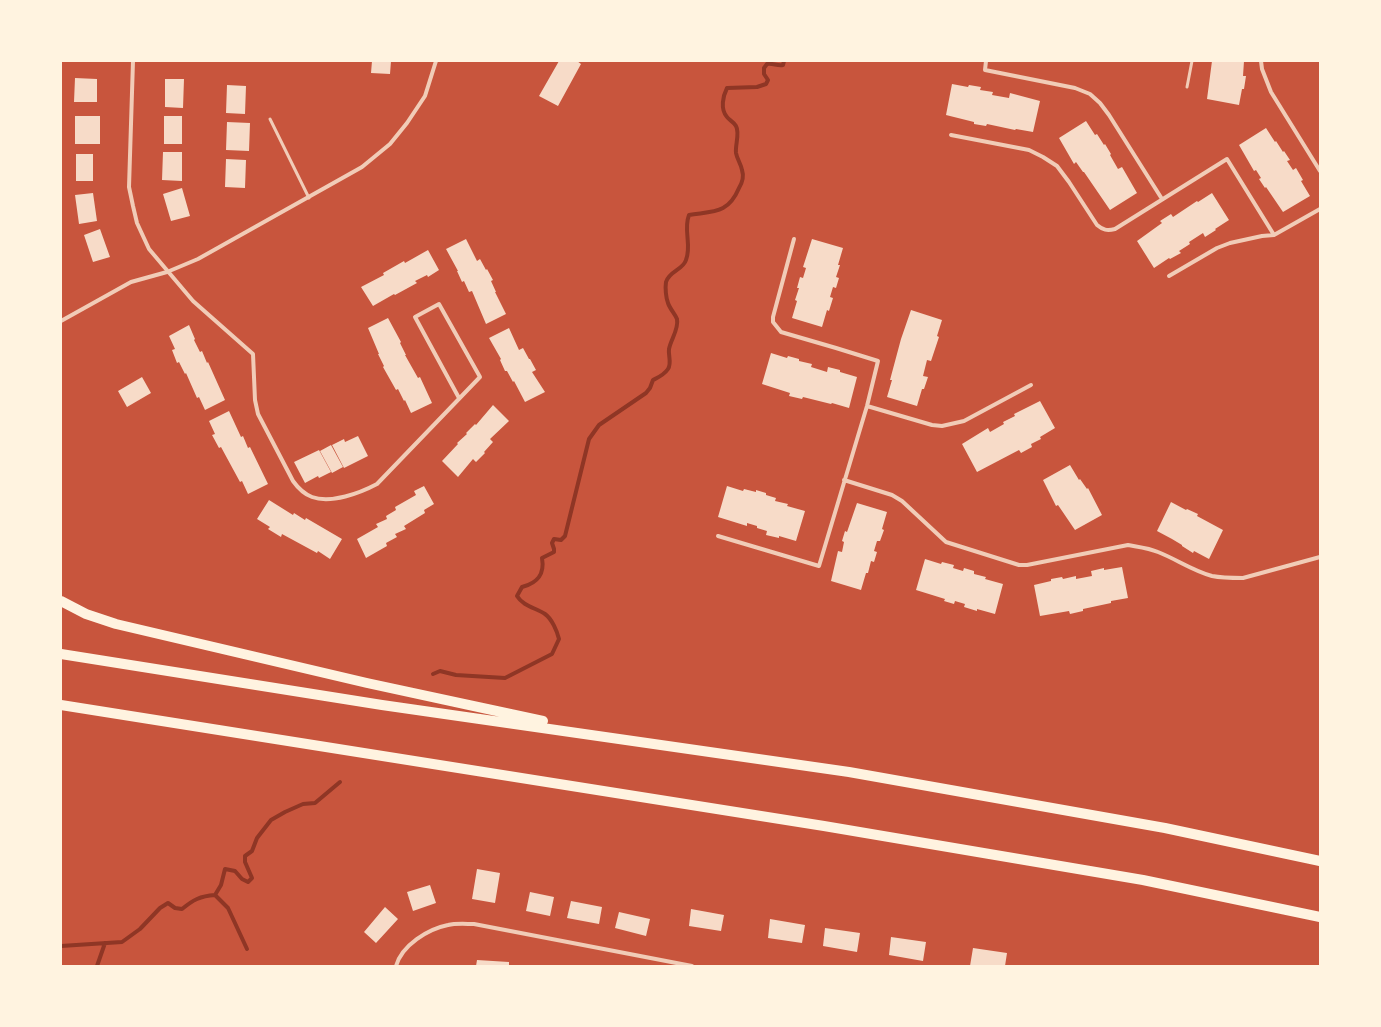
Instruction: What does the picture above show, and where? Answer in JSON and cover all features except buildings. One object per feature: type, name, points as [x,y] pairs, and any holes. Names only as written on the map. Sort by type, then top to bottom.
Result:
[{"type":"highway","points":[[61,601],[86,614],[116,624],[367,684],[626,739]]},
{"type":"highway","points":[[61,654],[382,705],[626,739],[864,775],[1165,828],[1320,861]]},
{"type":"highway","points":[[61,705],[832,827],[1143,880],[1320,917]]},
{"type":"street","points":[[133,61],[129,187],[137,223],[149,249],[167,272],[193,301],[253,354],[255,400],[258,414],[293,481],[301,491],[312,497],[324,499],[350,496],[363,492],[377,484],[480,377],[439,304],[415,317],[459,398]]},
{"type":"street","points":[[61,321],[131,282],[167,272],[198,259],[362,167],[390,144],[407,123],[425,96],[436,61]]},
{"type":"street","points":[[986,61],[985,70],[1075,88],[1090,94],[1109,114],[1162,199]]},
{"type":"street","points":[[1262,61],[1262,70],[1271,92],[1320,171]]},
{"type":"street","points":[[951,135],[1029,150],[1043,157],[1057,166],[1097,225],[1103,230],[1115,229],[1227,159],[1274,235]]},
{"type":"street","points":[[1169,276],[1217,248],[1262,236],[1274,235],[1320,209]]},
{"type":"street","points":[[718,536],[819,566],[867,406],[878,361],[781,332],[774,322],[773,317],[794,239]]},
{"type":"street","points":[[867,406],[932,425],[942,426],[964,421],[1031,385]]},
{"type":"street","points":[[844,480],[892,495],[902,501],[946,542],[1019,565],[1027,566],[1128,545],[1158,552],[1200,572],[1212,576],[1243,578],[1320,557]]},
{"type":"street","points":[[396,966],[406,949],[426,933],[449,925],[474,924],[692,966]]},
{"type":"lane","points":[[1187,87],[1192,61]]},
{"type":"lane","points":[[270,118],[309,198]]},
{"type":"waterway","points":[[433,674],[440,671],[456,675],[505,678],[552,654],[559,639],[552,622],[548,616],[526,605],[517,596],[522,587],[536,581],[541,574],[543,564],[542,558],[554,552],[552,543],[554,539],[561,540],[565,536],[589,439],[599,425],[646,393],[653,380],[663,374],[669,367],[669,349],[676,330],[677,319],[667,301],[666,282],[670,275],[682,266],[686,260],[688,254],[687,221],[689,215],[713,212],[725,207],[735,196],[743,175],[736,153],[737,129],[723,110],[723,99],[727,88],[757,87],[766,84],[768,80],[764,74],[764,68],[767,64],[783,65],[784,61]]},
{"type":"waterway","points":[[61,946],[122,942],[140,929],[160,908],[168,903],[175,908],[182,909],[197,899],[215,895],[221,885],[225,869],[235,871],[242,879],[248,882],[252,878],[245,862],[245,856],[252,851],[257,838],[271,820],[303,804],[315,803],[340,782]]},
{"type":"waterway","points":[[215,895],[228,908],[247,949]]},
{"type":"waterway","points":[[97,966],[105,943]]}]
